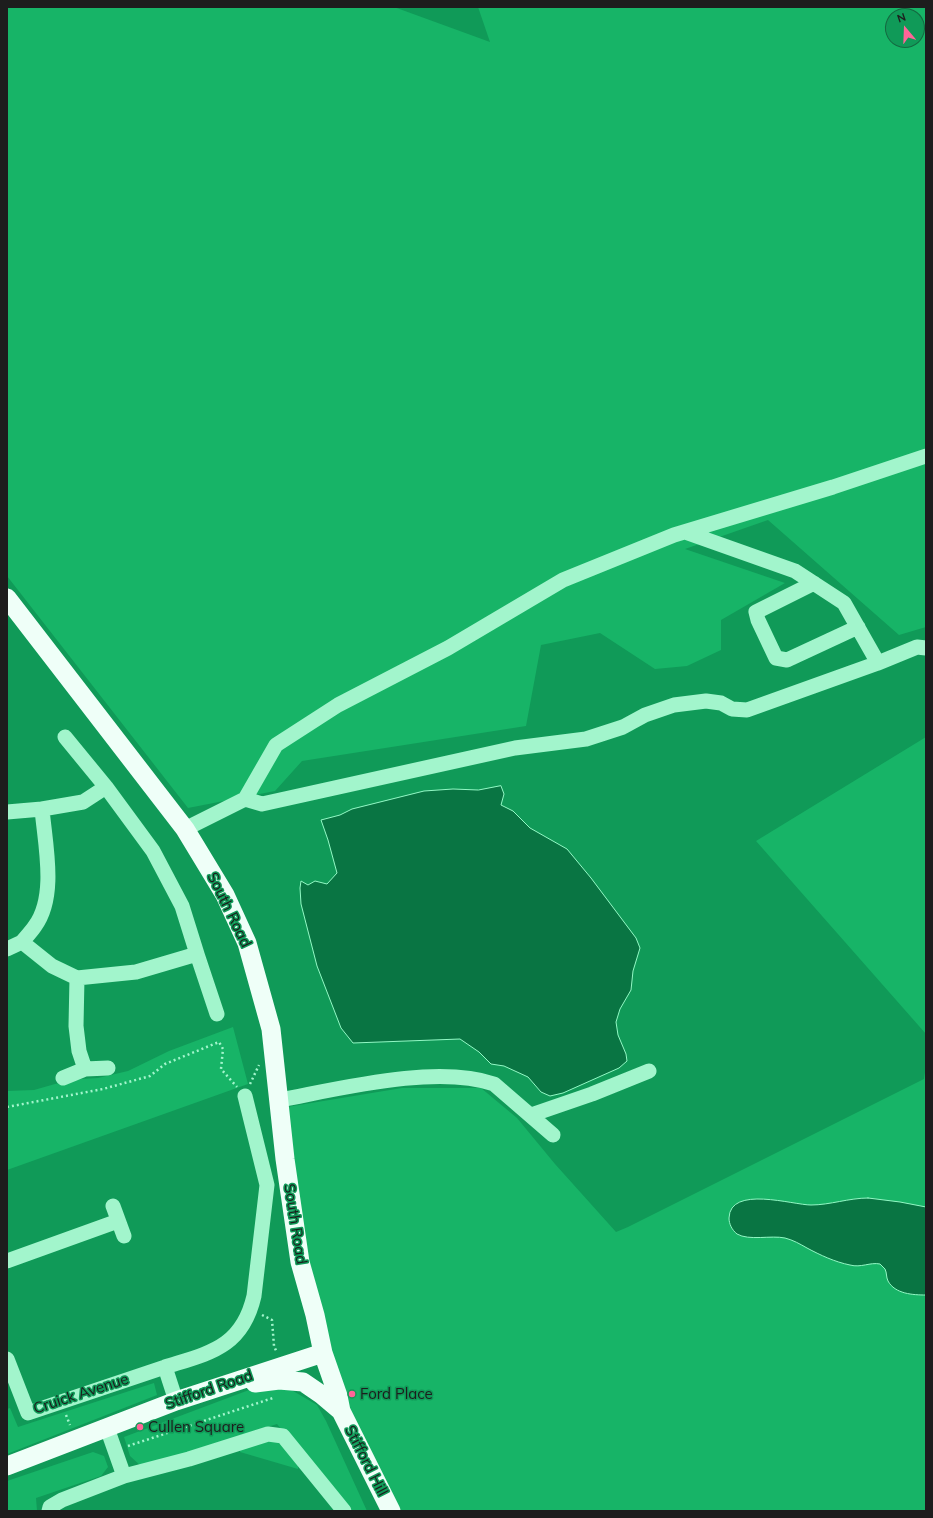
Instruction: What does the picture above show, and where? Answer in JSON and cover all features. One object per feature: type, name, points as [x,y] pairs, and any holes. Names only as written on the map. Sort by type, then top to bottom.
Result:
[{"type":"main road","name":"South Road","points":[[9,607],[185,829],[224,895],[247,943],[271,1028],[285,1159],[300,1262],[323,1353]]},
{"type":"main road","name":"Stifford Road","points":[[7,1466],[176,1401],[323,1353]]},
{"type":"main road","name":"Stifford Hill","points":[[323,1353],[338,1396],[341,1411],[391,1511]]},
{"type":"main road","name":"Stifford Hill","points":[[219,1386],[279,1380],[303,1382],[341,1411]]},
{"type":"street","points":[[185,829],[245,799],[276,745],[338,705],[448,648],[563,580],[685,532],[833,487],[926,456]]},
{"type":"street","points":[[685,532],[795,571],[844,603],[878,663]]},
{"type":"street","points":[[814,583],[756,612],[758,620],[776,658],[787,660],[858,627]]},
{"type":"street","points":[[245,799],[262,804],[515,748],[586,739],[623,727],[644,715],[674,705],[706,701],[721,703],[732,709],[747,710],[878,663],[917,647],[926,648]]},
{"type":"street","points":[[65,737],[106,786],[153,851],[182,906],[217,1014]]},
{"type":"street","points":[[7,812],[42,809],[83,802],[106,786]]},
{"type":"street","points":[[7,949],[22,942],[36,925],[45,905],[49,885],[42,809]]},
{"type":"street","points":[[22,942],[52,966],[77,978],[136,972],[197,954]]},
{"type":"street","points":[[77,978],[76,1026],[79,1051],[85,1069]]},
{"type":"street","points":[[63,1078],[85,1069],[108,1068]]},
{"type":"street","points":[[531,1115],[592,1094],[649,1071]]},
{"type":"street","points":[[279,1100],[413,1078],[456,1076],[482,1080],[494,1084],[553,1135]]},
{"type":"street","name":"South Road","points":[[165,1367],[214,1351],[229,1342],[242,1326],[251,1310],[267,1185],[245,1096]]},
{"type":"street","points":[[113,1206],[124,1236]]},
{"type":"street","points":[[7,1261],[118,1221]]},
{"type":"street","name":"Cruick Avenue","points":[[7,1359],[28,1413],[165,1367]]},
{"type":"street","points":[[165,1367],[176,1401]]},
{"type":"street","points":[[107,1428],[124,1476]]},
{"type":"street","points":[[49,1511],[50,1507],[62,1500],[124,1476],[189,1459],[268,1434],[283,1436],[339,1509]]},
{"type":"path","points":[[7,1107],[104,1089],[150,1076],[165,1064],[219,1042],[223,1049],[221,1069],[245,1096]]},
{"type":"path","points":[[251,1310],[272,1320],[274,1346],[281,1366]]},
{"type":"path","points":[[126,1448],[130,1445],[276,1397]]},
{"type":"path","points":[[64,1409],[72,1431]]},
{"type":"shaded area","points":[[7,7],[394,7],[490,42],[478,7],[926,7],[926,627],[899,635],[768,520],[685,549],[785,583],[721,620],[721,650],[687,666],[655,669],[600,633],[541,645],[526,726],[302,761],[275,791],[188,808],[7,576]]},
{"type":"shaded area","points":[[926,737],[926,1034],[756,841]]},
{"type":"shaded area","points":[[501,786],[504,794],[501,805],[513,811],[530,828],[567,849],[636,938],[640,948],[633,971],[631,990],[620,1009],[616,1022],[618,1035],[626,1054],[627,1061],[619,1068],[563,1093],[550,1096],[541,1092],[528,1077],[504,1066],[491,1064],[479,1052],[460,1039],[353,1043],[341,1028],[317,966],[301,904],[301,881],[308,885],[315,881],[327,884],[337,873],[321,820],[340,815],[352,809],[424,791],[453,789],[478,790]]},
{"type":"shaded area","points":[[233,1027],[248,1084],[7,1170],[7,1091],[34,1090],[55,1084],[81,1079],[98,1078],[128,1071],[169,1051]]},
{"type":"shaded area","points":[[926,1065],[926,1511],[401,1511],[385,1483],[349,1409],[332,1355],[308,1255],[298,1194],[287,1107],[402,1088],[481,1088],[517,1118],[555,1164],[616,1232],[924,1079]]},
{"type":"shaded area","points":[[868,1198],[926,1207],[926,1295],[910,1294],[895,1289],[888,1281],[885,1269],[880,1264],[854,1266],[828,1258],[785,1238],[754,1238],[742,1236],[734,1231],[729,1220],[732,1208],[740,1202],[751,1199],[777,1200],[811,1205]]},
{"type":"shaded area","points":[[154,1383],[157,1395],[7,1454],[7,1409],[10,1408],[18,1427]]},
{"type":"shaded area","points":[[288,1388],[317,1405],[326,1421],[367,1511],[350,1511],[277,1424],[142,1467],[130,1456],[124,1437],[249,1390]]},
{"type":"shaded area","points":[[275,1440],[283,1444],[298,1466],[298,1469],[240,1452],[242,1445]]},
{"type":"shaded area","points":[[93,1452],[104,1456],[108,1467],[101,1476],[36,1498],[37,1511],[7,1511],[7,1481]]},
{"type":"place","name":"Ford Place","points":[[352,1394]]},
{"type":"place","name":"Cullen Square","points":[[140,1427]]}]
